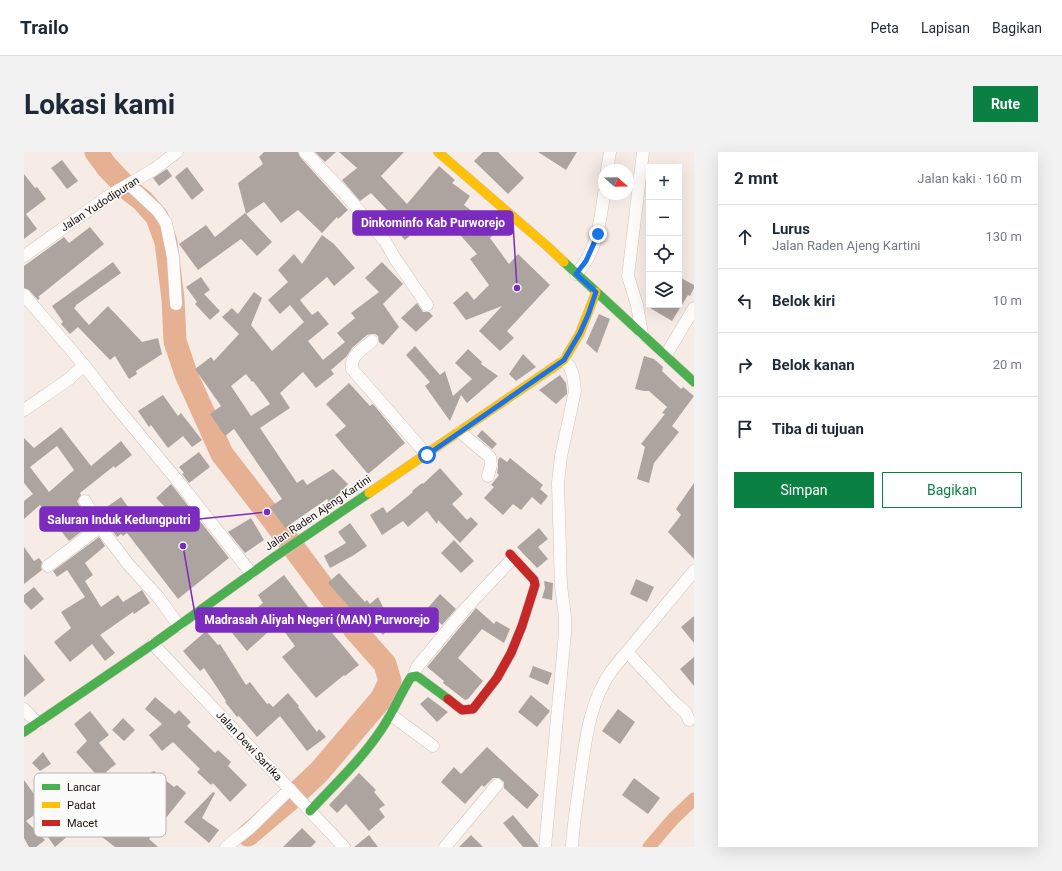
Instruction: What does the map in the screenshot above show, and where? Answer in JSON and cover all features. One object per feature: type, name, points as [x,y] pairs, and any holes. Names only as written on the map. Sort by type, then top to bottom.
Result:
[{"type":"street","name":"Jalan Yudodipuran","points":[[24,256],[108,197],[153,170],[177,152]]},
{"type":"street","points":[[305,152],[344,193],[385,241],[394,257],[427,305]]},
{"type":"street","points":[[438,152],[547,246],[694,382]]},
{"type":"street","points":[[609,164],[610,152]]},
{"type":"street","points":[[642,334],[637,306],[628,276],[643,152]]},
{"type":"street","points":[[128,185],[158,211],[166,222],[173,257],[176,304]]},
{"type":"street","points":[[576,274],[586,261],[598,234],[603,200]]},
{"type":"street","name":"Jalan Raden Ajeng Kartini","points":[[24,732],[179,626],[273,558],[427,455],[564,360],[580,333],[596,292]]},
{"type":"street","points":[[24,295],[84,365],[251,574]]},
{"type":"street","points":[[666,355],[694,308]]},
{"type":"street","points":[[372,341],[353,357],[351,362],[352,369],[427,455]]},
{"type":"street","points":[[546,847],[565,633],[565,617],[561,586],[558,483],[561,456],[575,391],[575,383],[570,367],[564,360]]},
{"type":"street","points":[[24,410],[69,379],[84,365]]},
{"type":"street","points":[[460,432],[490,457],[491,465],[488,476]]},
{"type":"street","points":[[85,501],[100,527],[128,564],[159,598],[179,626]]},
{"type":"street","points":[[48,566],[100,527]]},
{"type":"street","points":[[308,809],[371,743],[391,715],[406,684],[411,677],[414,676],[417,667],[512,556],[534,580],[535,585],[520,631],[508,658],[489,689],[473,708],[462,710],[417,676],[414,676]]},
{"type":"street","points":[[572,847],[586,736],[598,693],[604,680],[694,571]]},
{"type":"street","name":"Jalan Dewi Sartika","points":[[153,644],[344,847]]},
{"type":"street","points":[[627,652],[675,704],[684,711],[689,720]]},
{"type":"street","points":[[24,709],[37,724]]},
{"type":"street","points":[[391,715],[433,746]]},
{"type":"street","points":[[445,847],[497,785]]},
{"type":"street","points":[[226,847],[250,828],[290,790]]},
{"type":"building","points":[[264,152],[298,152],[300,157],[348,210],[338,219],[337,217],[322,233],[298,210],[281,223],[264,202],[246,214],[238,183],[263,164],[259,157]]},
{"type":"building","points":[[315,152],[336,152],[325,162]]},
{"type":"building","points":[[339,152],[404,152],[381,176],[407,204],[439,166],[455,180],[452,183],[470,196],[464,205],[481,218],[488,211],[502,226],[490,238],[509,264],[518,254],[550,285],[507,331],[514,338],[500,351],[479,331],[502,306],[466,320],[453,303],[467,291],[474,300],[489,285],[470,259],[477,254],[461,236],[451,229],[453,226],[435,213],[405,240],[384,217],[389,212],[371,193],[360,201],[342,180],[357,168]]},
{"type":"building","points":[[483,152],[498,152],[524,178],[508,194],[474,161]]},
{"type":"building","points":[[538,152],[577,152],[566,170]]},
{"type":"building","points":[[62,160],[78,181],[67,189],[51,168]]},
{"type":"building","points":[[187,167],[204,190],[192,200],[175,177]]},
{"type":"building","points":[[167,169],[172,176],[159,186],[153,178]]},
{"type":"building","points":[[24,174],[46,199],[26,214],[37,229],[24,239]]},
{"type":"building","points":[[245,213],[272,242],[257,256],[241,239],[198,270],[179,244],[206,225],[215,237]]},
{"type":"building","points":[[90,227],[104,244],[38,297],[40,298],[38,300],[29,290],[24,288],[24,266],[64,237],[69,243]]},
{"type":"building","points":[[322,235],[334,244],[355,268],[334,286],[327,277],[300,300],[312,315],[318,311],[329,324],[308,341],[323,360],[345,342],[337,333],[355,318],[351,313],[379,292],[365,278],[382,262],[403,284],[383,304],[399,327],[383,345],[379,342],[378,336],[375,334],[367,335],[331,370],[334,374],[316,388],[303,372],[280,393],[290,408],[260,428],[297,483],[303,479],[307,485],[333,469],[348,484],[330,504],[327,499],[285,528],[270,507],[282,499],[234,429],[225,436],[210,414],[221,406],[195,369],[211,357],[214,361],[239,334],[222,317],[232,308],[238,314],[254,292],[262,298],[251,325],[272,351],[304,322],[290,305],[280,314],[268,300],[288,282],[278,270],[294,254],[302,264]],"holes":[[[246,374],[252,382],[253,381],[270,404],[251,416],[231,386]]]},
{"type":"building","points":[[113,262],[121,273],[76,305],[74,308],[89,325],[108,306],[142,342],[158,338],[162,354],[136,371],[137,374],[129,379],[115,356],[110,360],[78,327],[70,334],[61,324],[63,322],[52,306]]},
{"type":"building","points":[[201,277],[210,290],[204,294],[220,311],[210,320],[195,304],[197,302],[186,287]]},
{"type":"building","points":[[682,279],[694,285],[690,296],[688,295],[682,305]]},
{"type":"building","points":[[417,303],[423,312],[429,312],[433,316],[416,332],[401,318]]},
{"type":"building","points":[[650,308],[680,308],[672,321]]},
{"type":"building","points":[[599,314],[610,319],[597,353],[586,343]]},
{"type":"building","points":[[415,346],[440,375],[445,371],[453,396],[472,379],[455,363],[468,349],[482,362],[481,364],[498,376],[467,403],[461,395],[450,421],[425,386],[430,382],[406,355]]},
{"type":"building","points":[[523,354],[536,367],[516,381],[509,374]]},
{"type":"building","points":[[644,356],[654,359],[663,367],[662,371],[681,389],[683,387],[694,396],[672,426],[679,432],[654,463],[649,483],[637,479],[645,447],[641,444],[665,414],[662,413],[667,407],[649,391],[635,389]]},
{"type":"building","points":[[560,375],[566,383],[567,394],[556,404],[539,390]]},
{"type":"building","points":[[349,383],[370,406],[373,404],[405,443],[368,474],[335,435],[346,426],[326,404]]},
{"type":"building","points":[[163,395],[178,416],[181,413],[202,440],[192,447],[183,436],[168,448],[151,425],[149,427],[138,411]]},
{"type":"building","points":[[61,427],[91,466],[121,441],[132,455],[115,468],[114,466],[80,493],[81,495],[77,501],[85,516],[80,520],[86,528],[69,541],[40,505],[24,519],[24,501],[33,494],[24,483],[24,438],[34,448]],"holes":[[[57,446],[74,470],[49,492],[30,467]]]},
{"type":"building","points":[[482,430],[497,444],[492,449],[477,436]]},
{"type":"building","points":[[199,452],[210,467],[189,483],[179,467]]},
{"type":"building","points":[[500,457],[507,462],[510,458],[543,485],[540,489],[548,496],[541,505],[532,497],[521,510],[513,504],[503,515],[484,498],[494,487],[491,485],[499,475],[497,473],[498,460]]},
{"type":"building","points":[[440,468],[463,494],[452,504],[467,520],[471,517],[478,524],[460,543],[438,520],[437,524],[427,511],[408,527],[403,521],[382,535],[370,515],[383,507],[387,513]]},
{"type":"building","points":[[694,483],[694,559],[668,532],[681,515],[676,509]]},
{"type":"building","points":[[171,484],[229,558],[178,599],[127,533],[123,536],[121,534],[117,537],[108,525],[113,521],[104,509],[121,497],[144,529],[168,510],[156,498]]},
{"type":"building","points":[[251,518],[264,540],[245,553],[228,532]]},
{"type":"building","points":[[350,523],[367,546],[330,568],[324,556],[346,543],[338,532]]},
{"type":"building","points":[[539,528],[548,539],[538,547],[548,559],[537,568],[517,547]]},
{"type":"building","points":[[99,537],[105,546],[85,563],[93,575],[85,581],[101,607],[118,595],[123,602],[142,590],[150,603],[134,614],[133,612],[100,635],[115,653],[105,661],[92,644],[70,662],[54,642],[71,628],[61,612],[85,597],[67,570],[57,577],[53,571]]},
{"type":"building","points":[[454,540],[474,561],[461,573],[441,553]]},
{"type":"building","points":[[24,547],[34,561],[39,558],[42,562],[42,570],[24,584]]},
{"type":"building","points":[[339,573],[365,602],[367,600],[370,604],[378,597],[387,615],[390,611],[398,619],[383,635],[369,619],[365,623],[328,583]]},
{"type":"building","points":[[284,575],[321,624],[323,622],[359,665],[316,698],[282,657],[295,646],[278,623],[247,651],[232,633],[242,625],[240,623],[263,603],[258,595]]},
{"type":"building","points":[[636,579],[654,587],[647,602],[630,594]]},
{"type":"building","points":[[544,581],[553,583],[552,600],[542,598],[545,588]]},
{"type":"building","points":[[34,587],[44,599],[31,610],[24,602],[24,595]]},
{"type":"building","points":[[440,594],[456,609],[442,625],[426,610]]},
{"type":"building","points":[[476,608],[494,624],[496,621],[510,629],[504,643],[482,629],[458,658],[483,681],[468,699],[465,700],[443,683],[444,681],[427,667]]},
{"type":"building","points":[[694,616],[694,643],[681,627]]},
{"type":"building","points":[[206,631],[218,645],[220,644],[246,685],[250,682],[267,704],[269,703],[273,707],[288,693],[317,732],[319,729],[326,737],[307,751],[280,716],[257,737],[239,716],[237,717],[225,702],[226,701],[204,668],[200,671],[183,651]]},
{"type":"building","points":[[24,654],[45,680],[24,697]]},
{"type":"building","points":[[694,657],[694,686],[680,669]]},
{"type":"building","points":[[533,666],[552,673],[548,685],[529,677]]},
{"type":"building","points":[[531,695],[550,711],[537,727],[518,712]]},
{"type":"building","points":[[155,697],[175,714],[179,710],[191,722],[187,726],[215,753],[218,750],[231,762],[228,766],[247,785],[230,802],[213,783],[211,785],[197,772],[200,769],[173,742],[162,751],[149,735],[162,724],[145,709]]},
{"type":"building","points":[[428,697],[448,712],[437,722],[420,704]]},
{"type":"building","points":[[618,709],[635,722],[620,744],[602,731]]},
{"type":"building","points":[[90,711],[109,735],[99,743],[116,764],[107,773],[95,773],[76,752],[87,741],[74,724]]},
{"type":"building","points":[[123,718],[135,730],[124,741],[112,730]]},
{"type":"building","points":[[487,747],[539,795],[527,809],[504,788],[504,782],[499,778],[493,778],[484,787],[482,785],[465,804],[441,782],[454,767],[461,774]]},
{"type":"building","points":[[43,752],[51,764],[40,771],[32,763]]},
{"type":"building","points":[[359,773],[376,790],[374,792],[385,805],[379,809],[385,817],[369,831],[346,804],[337,813],[329,805]]},
{"type":"building","points":[[634,778],[660,798],[648,814],[622,795]]},
{"type":"building","points":[[24,780],[34,794],[34,815],[26,821],[34,829],[34,837],[42,837],[45,840],[36,847],[29,847],[24,838]]},
{"type":"building","points":[[166,781],[174,787],[177,785],[186,793],[166,818]]},
{"type":"building","points":[[213,792],[215,793],[202,818],[219,830],[209,843],[184,822]]},
{"type":"building","points":[[513,815],[538,845],[538,847],[523,847],[503,823]]},
{"type":"building","points":[[302,828],[316,842],[311,847],[283,847]]},
{"type":"building","points":[[369,835],[378,847],[354,847]]},
{"type":"building","points":[[471,835],[483,847],[459,847]]},
{"type":"building","points":[[48,837],[67,837],[55,847]]},
{"type":"building","points":[[102,837],[151,837],[149,839],[158,847],[115,847]]},
{"type":"waterway","points":[[96,152],[107,167],[129,190],[142,200],[157,217],[166,242],[173,299],[175,341],[186,374],[222,454],[355,630],[385,664],[390,681],[382,698],[319,772],[287,802],[248,835]]},
{"type":"waterway","points":[[649,847],[673,819],[694,799]]},
{"type":"traffic: fast","points":[[564,262],[694,382]]},
{"type":"traffic: fast","points":[[24,732],[153,644],[273,558],[369,493]]},
{"type":"traffic: fast","points":[[310,811],[356,762],[373,741],[389,717],[411,677],[417,676],[448,699]]},
{"type":"traffic: slow","points":[[438,152],[564,262]]},
{"type":"traffic: slow","points":[[369,493],[564,360],[580,333],[596,292]]},
{"type":"traffic: jam","points":[[448,699],[462,710],[473,709],[497,678],[511,653],[522,626],[535,585],[534,580],[510,554]]},
{"type":"place","name":"Dinkominfo Kab Purworejo","points":[[517,288]]},
{"type":"place","name":"Saluran Induk Kedungputri","points":[[267,512]]},
{"type":"place","name":"Madrasah Aliyah Negeri (MAN) Purworejo","points":[[183,546]]},
{"type":"route","points":[[427,455],[564,360],[580,333],[596,292],[576,274],[586,261],[598,234]]}]
